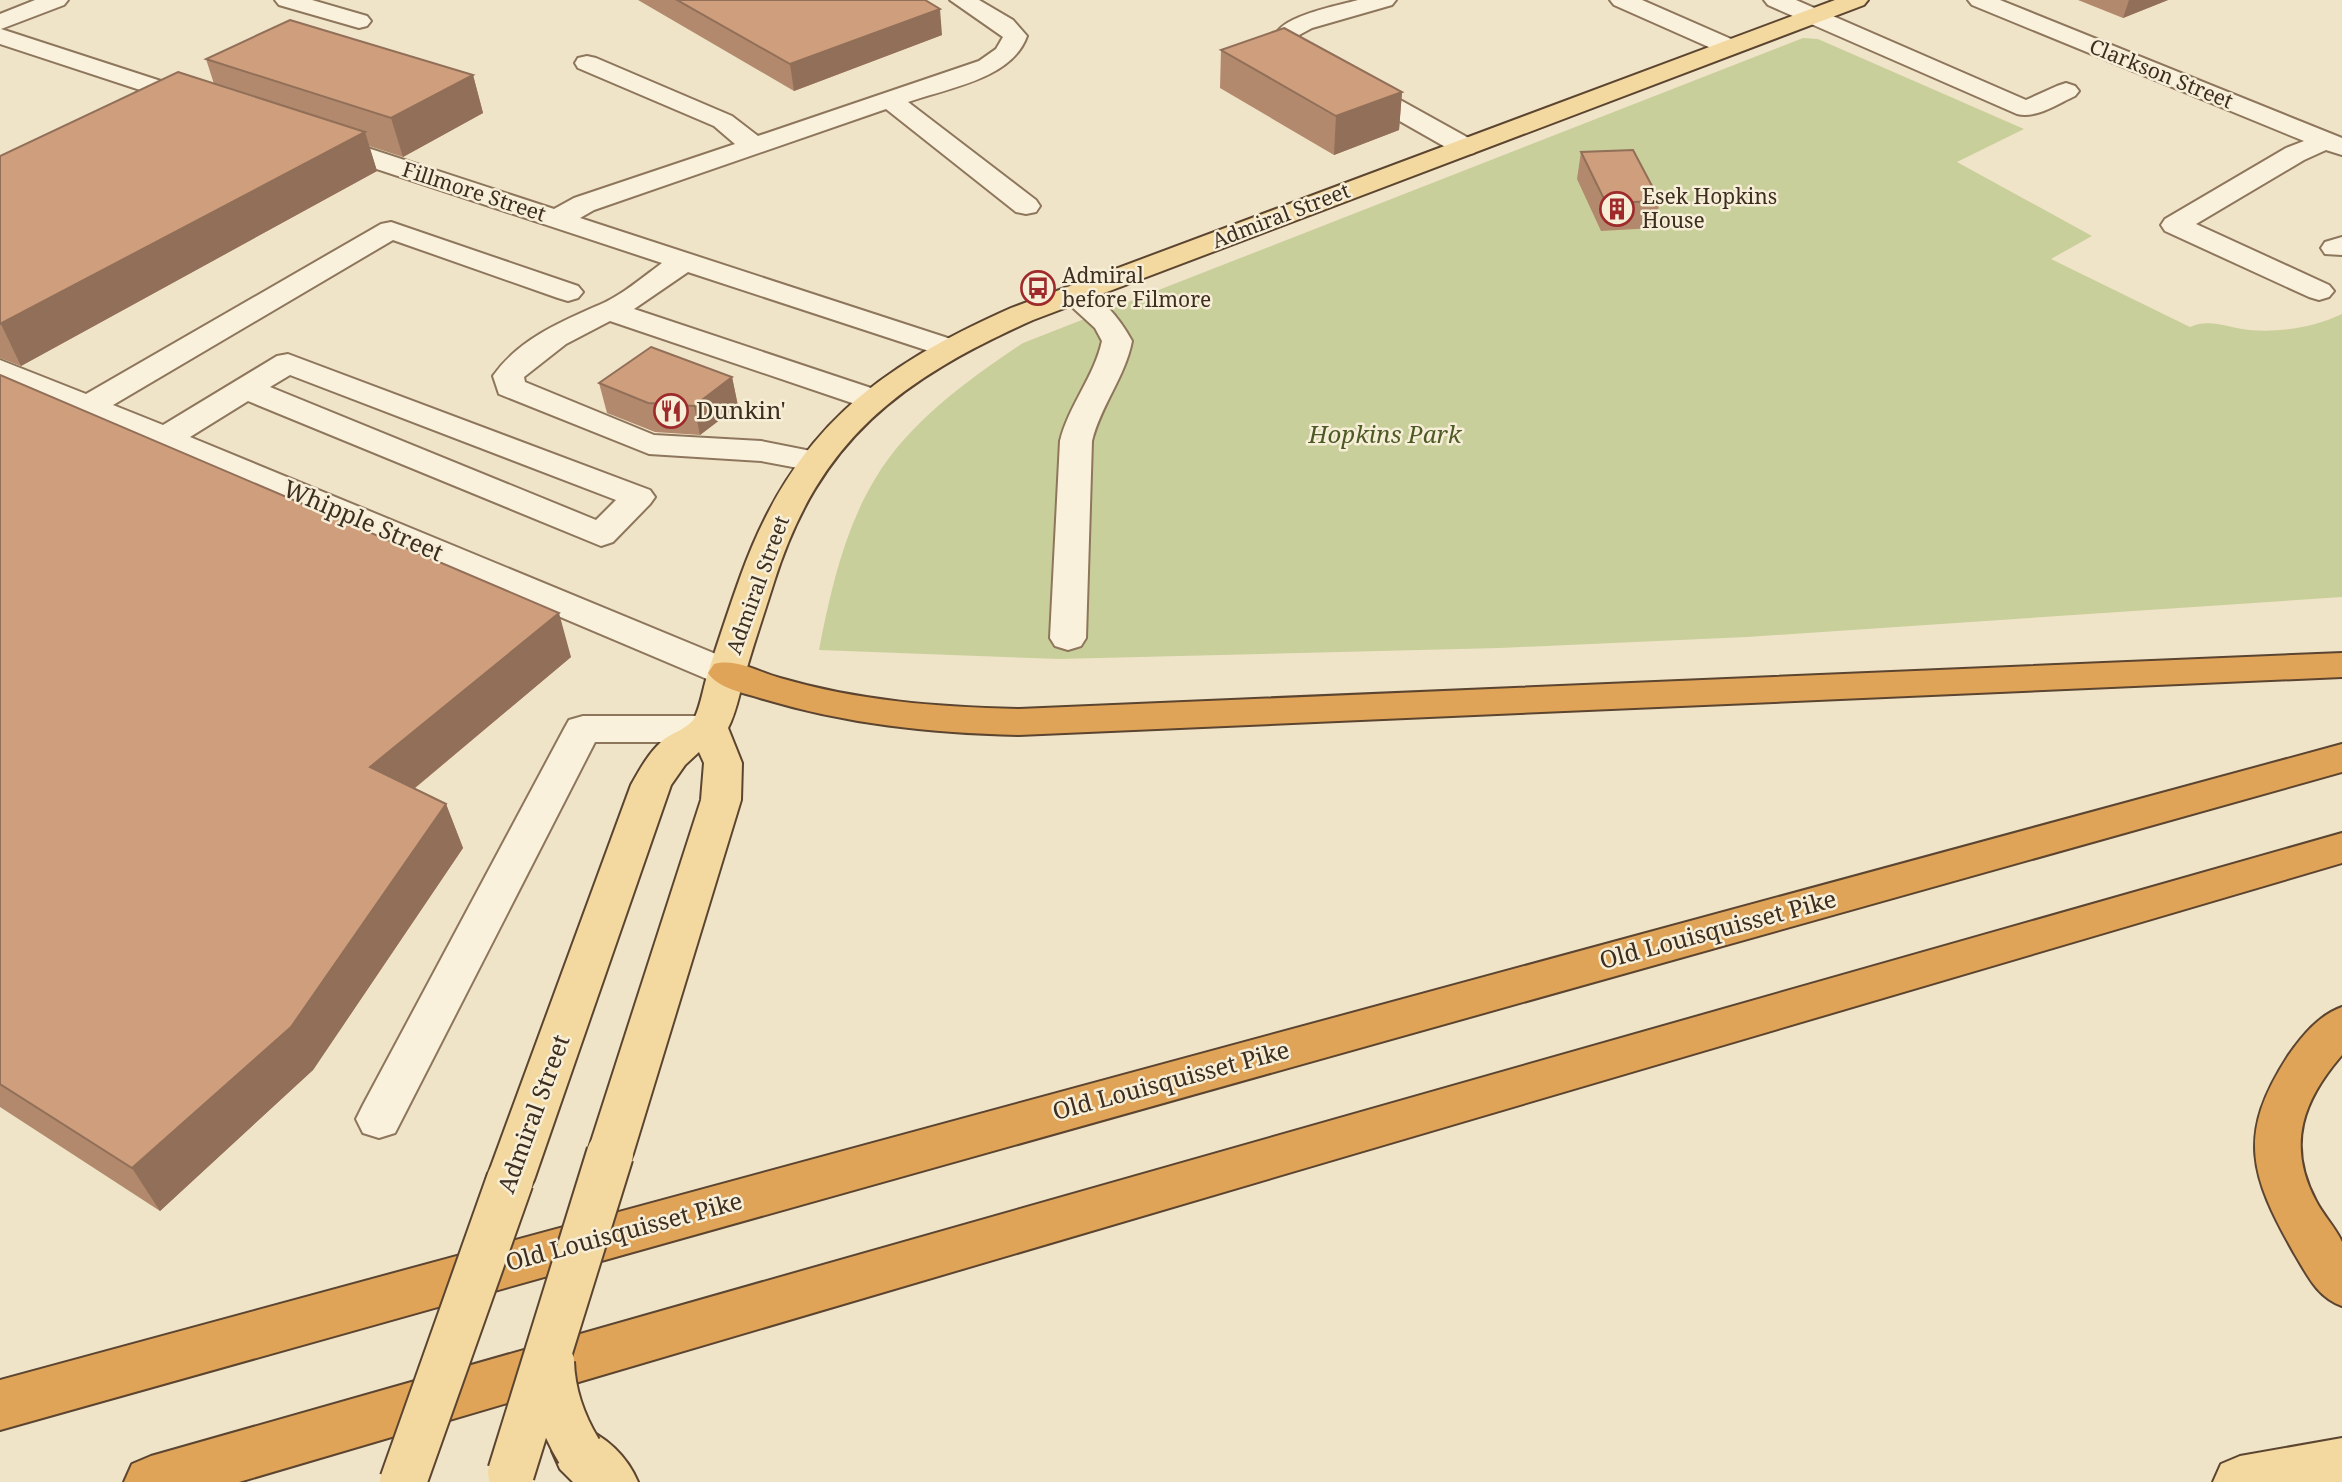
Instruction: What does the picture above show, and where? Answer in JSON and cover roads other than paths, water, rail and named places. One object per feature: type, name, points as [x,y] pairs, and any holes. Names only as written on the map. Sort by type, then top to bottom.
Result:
[{"type":"highway","points":[[727,673],[771,690],[848,708],[914,717],[1019,722],[2342,664]]},
{"type":"highway","name":"Old Louisquisset Pike","points":[[0,1405],[2342,758]]},
{"type":"highway","points":[[151,1482],[2342,848]]},
{"type":"highway","points":[[2342,1025],[2300,1073],[2284,1103],[2276,1134],[2278,1167],[2295,1212],[2342,1284]]},
{"type":"main road","name":"Admiral Street","points":[[403,1482],[651,785],[658,770],[671,755],[709,729],[772,540],[791,499],[814,461],[841,428],[907,372],[998,324],[1856,0]]},
{"type":"main road","points":[[510,1477],[720,800],[723,763],[709,729]]},
{"type":"main road","points":[[551,1345],[550,1376],[555,1403],[565,1428],[595,1467]]},
{"type":"main road","points":[[2240,1482],[2342,1464]]},
{"type":"street","points":[[0,22],[56,0]]},
{"type":"street","points":[[287,0],[359,21]]},
{"type":"street","points":[[557,219],[584,204],[988,66],[1012,48],[1015,36],[962,0]]},
{"type":"street","points":[[1384,0],[1304,23],[1287,32],[1288,42],[1303,56],[1465,147]]},
{"type":"street","points":[[1622,0],[1729,47]]},
{"type":"street","points":[[1776,0],[2026,109],[2066,91]]},
{"type":"street","name":"Clarkson Street","points":[[1980,0],[2334,144]]},
{"type":"street","points":[[0,36],[225,110]]},
{"type":"street","points":[[587,63],[723,121],[754,145]]},
{"type":"street","points":[[888,99],[1026,206]]},
{"type":"street","name":"Fillmore Street","points":[[305,136],[949,348]]},
{"type":"street","points":[[2319,290],[2175,225],[2295,155],[2334,144]]},
{"type":"street","points":[[88,406],[391,230],[568,292]]},
{"type":"street","points":[[685,261],[611,311],[581,321],[518,364],[508,376],[510,387],[649,444],[761,451],[814,461]]},
{"type":"street","points":[[1068,638],[1076,441],[1080,422],[1112,362],[1117,341],[1107,323],[1074,295]]},
{"type":"street","points":[[611,311],[873,399]]},
{"type":"street","points":[[166,438],[245,388],[288,363],[638,497],[601,535],[245,388]]},
{"type":"street","name":"Whipple Street","points":[[0,369],[727,673]]},
{"type":"street","points":[[379,1119],[583,729],[709,729]]},
{"type":"place","name":"Esek Hopkins House","points":[[1617,209]]},
{"type":"place","name":"Admiral before Filmore","points":[[1038,288]]},
{"type":"place","name":"Dunkin'","points":[[671,411]]},
{"type":"park label","name":"Hopkins Park","points":[[1385,435]]}]
